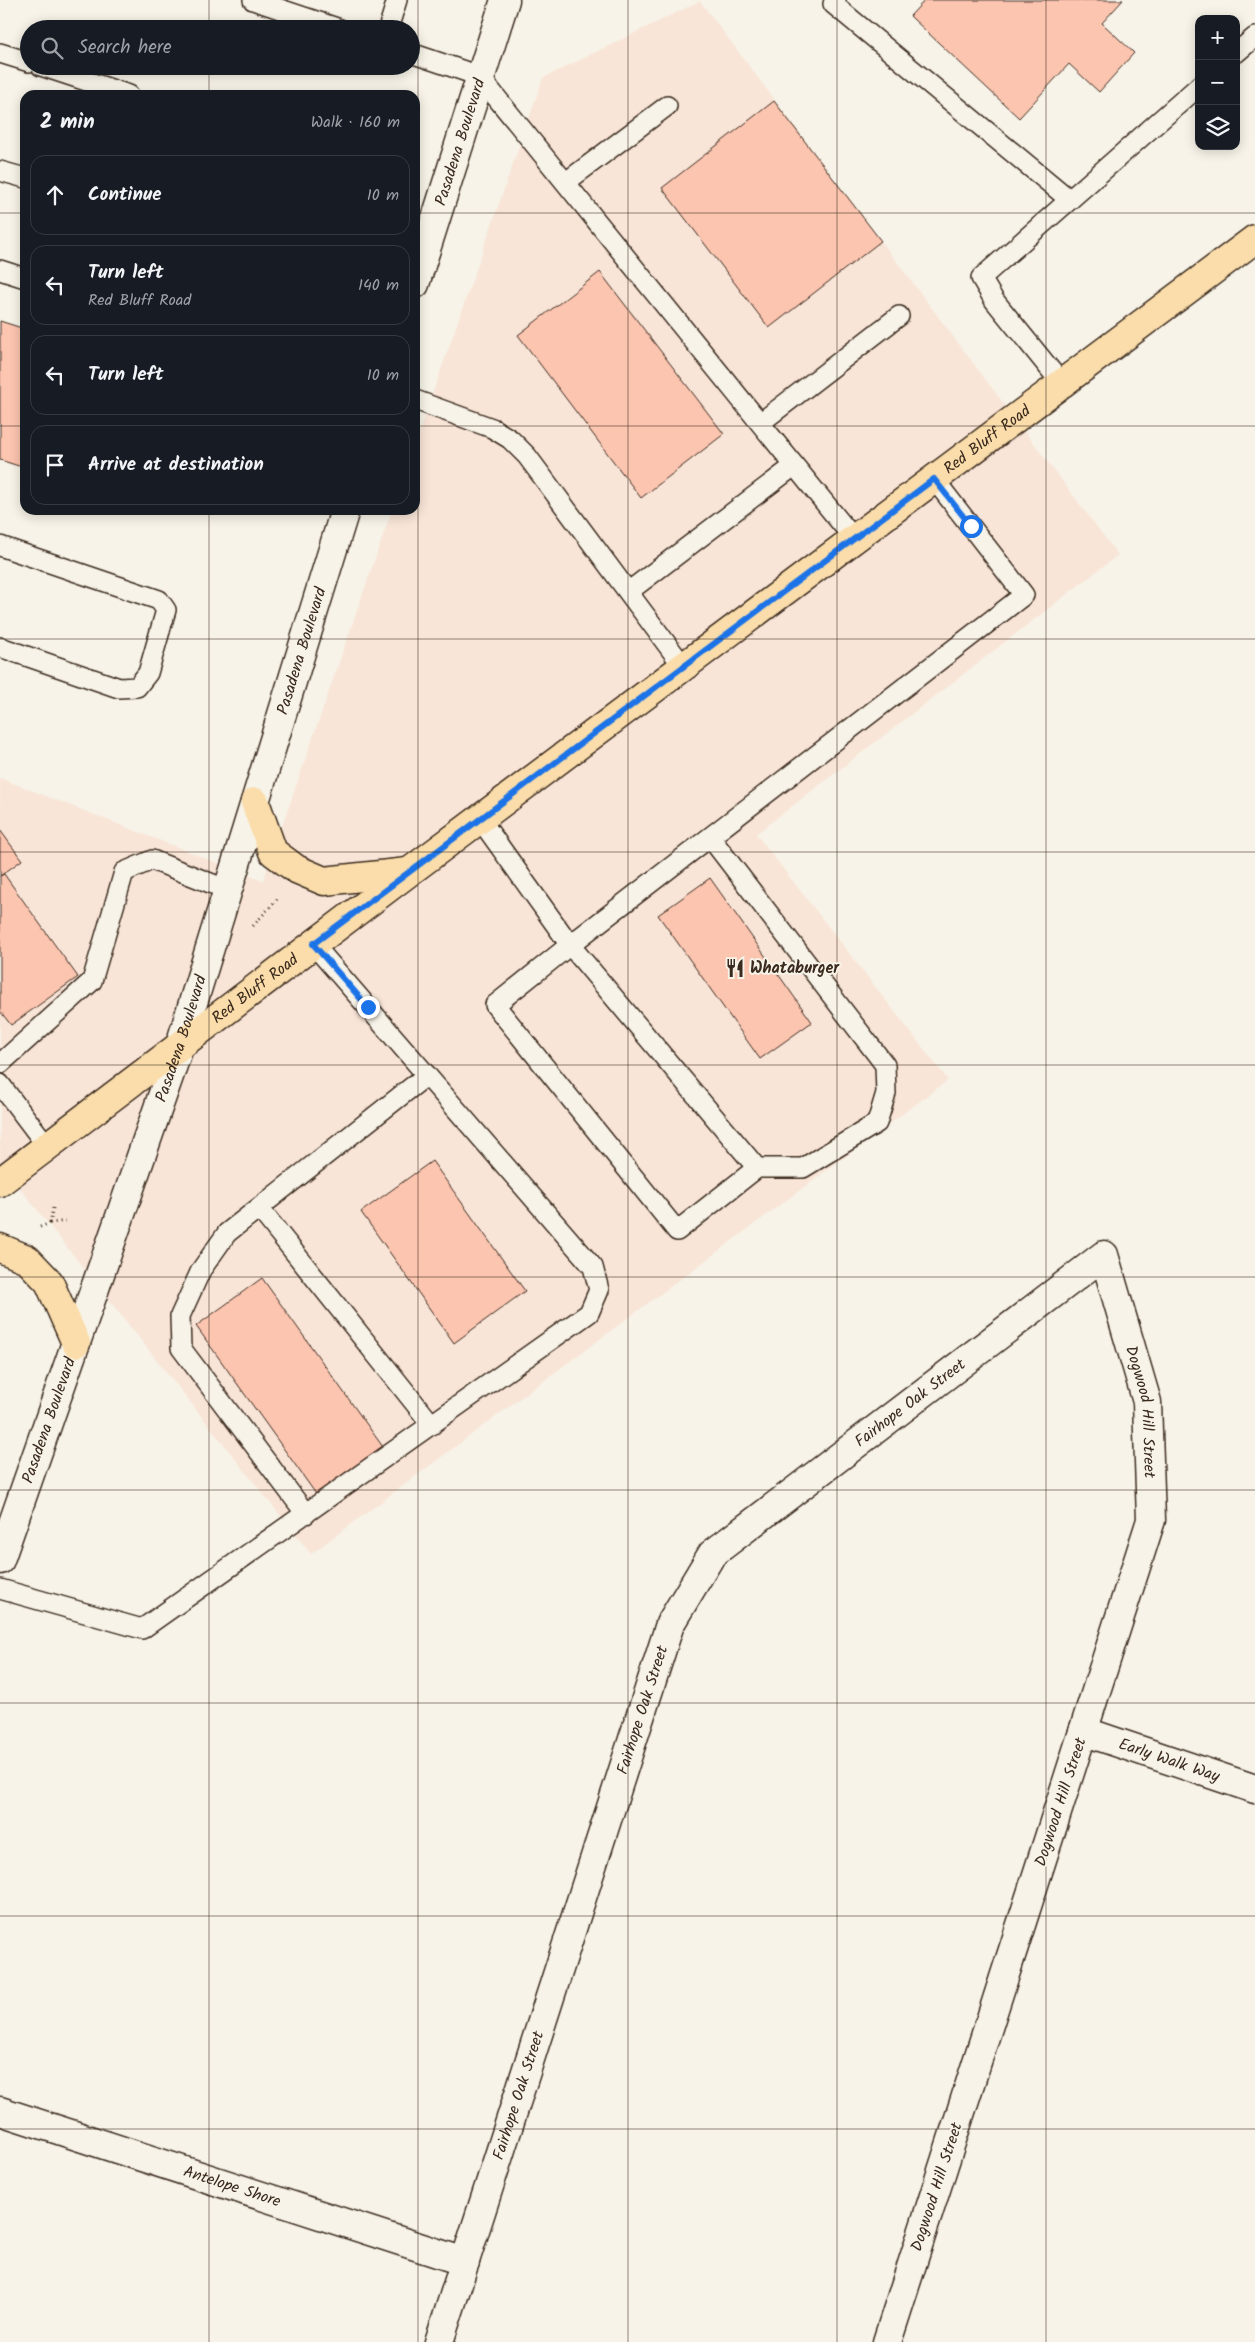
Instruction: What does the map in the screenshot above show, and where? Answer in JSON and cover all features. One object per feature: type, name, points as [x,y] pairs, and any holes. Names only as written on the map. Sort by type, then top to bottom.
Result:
[{"type":"main road","name":"Red Bluff Road","points":[[0,1182],[683,666],[1255,240]]},
{"type":"main road","points":[[255,802],[273,852],[296,869],[324,881],[409,872]]},
{"type":"main road","points":[[0,1248],[27,1259],[49,1282],[76,1343]]},
{"type":"street","name":"Pasadena Boulevard","points":[[420,268],[479,76],[505,0]]},
{"type":"street","name":"Pasadena Boulevard","points":[[0,1560],[180,1045],[343,515]]},
{"type":"street","name":"Dogwood Hill Street","points":[[887,2342],[1151,1520],[1147,1402],[1104,1255]]},
{"type":"street","name":"Fairhope Oak Street","points":[[439,2342],[670,1624],[712,1554],[1104,1255]]},
{"type":"street","name":"Early Walk Way","points":[[1084,1732],[1255,1789]]},
{"type":"street","name":"Antelope Shore","points":[[0,2111],[464,2262]]},
{"type":"lane","points":[[253,0],[313,20]]},
{"type":"lane","points":[[391,20],[397,0]]},
{"type":"lane","points":[[833,1],[1070,200]]},
{"type":"lane","points":[[1240,50],[1255,37]]},
{"type":"lane","points":[[0,53],[20,59]]},
{"type":"lane","points":[[420,56],[479,76],[854,539]]},
{"type":"lane","points":[[68,75],[114,90]]},
{"type":"lane","points":[[1062,384],[994,300],[981,278],[1195,90]]},
{"type":"lane","points":[[566,182],[667,106]]},
{"type":"lane","points":[[0,170],[20,176]]},
{"type":"lane","points":[[0,270],[20,276]]},
{"type":"lane","points":[[760,423],[899,316]]},
{"type":"lane","points":[[420,402],[492,428],[510,438],[526,456],[683,666]]},
{"type":"lane","points":[[628,592],[794,466]]},
{"type":"lane","points":[[710,837],[885,1065],[886,1093],[876,1123],[802,1168],[757,1168],[677,1231],[495,1005],[570,945],[710,837],[1024,595],[934,479]]},
{"type":"lane","points":[[0,546],[159,600],[166,610],[148,673],[137,687],[119,688],[0,648]]},
{"type":"lane","points":[[480,819],[570,945],[757,1168]]},
{"type":"lane","points":[[0,1064],[92,981],[124,872],[152,860],[228,890]]},
{"type":"lane","points":[[0,1589],[142,1629],[589,1314],[599,1290],[594,1267],[313,944]]},
{"type":"lane","points":[[306,1514],[181,1348],[180,1316],[201,1270],[227,1233],[427,1075]]},
{"type":"lane","points":[[0,1084],[47,1146]]},
{"type":"lane","points":[[259,1208],[432,1425]]},
{"type":"path","points":[[252,927],[284,891]]},
{"type":"path","points":[[53,1208],[50,1222],[68,1221]]},
{"type":"shaded area","points":[[700,1],[1118,555],[756,834],[948,1080],[311,1554],[0,1163],[0,778],[263,881],[390,515],[420,515],[420,430],[543,78]]},
{"type":"building","points":[[925,0],[1123,0],[1102,23],[1134,53],[1099,92],[1069,64],[1019,118],[910,16]]},
{"type":"building","points":[[774,101],[881,241],[769,328],[662,188]]},
{"type":"building","points":[[600,272],[724,434],[641,498],[518,335]]},
{"type":"building","points":[[0,321],[20,327],[20,466],[0,460]]},
{"type":"building","points":[[0,830],[22,860],[0,876]]},
{"type":"building","points":[[4,874],[78,977],[11,1025],[0,1011],[0,876]]},
{"type":"building","name":"Whataburger","points":[[710,878],[812,1022],[760,1059],[658,915]]},
{"type":"building","points":[[432,1161],[525,1291],[454,1343],[361,1212]]},
{"type":"building","points":[[262,1278],[383,1447],[316,1494],[196,1326]]},
{"type":"place","name":"Whataburger","points":[[735,968]]},
{"type":"route","points":[[368,1007],[313,944],[934,479],[971,526]]}]
